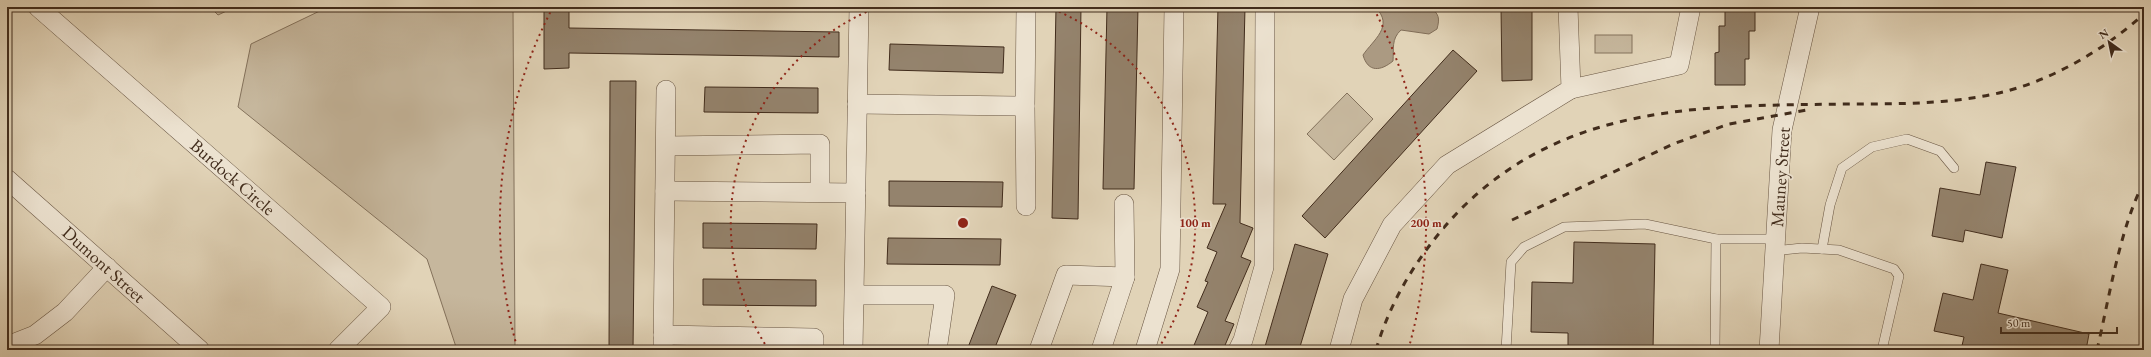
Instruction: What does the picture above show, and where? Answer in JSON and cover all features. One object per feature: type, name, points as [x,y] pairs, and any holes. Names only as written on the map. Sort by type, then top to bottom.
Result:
[{"type":"street","name":"Burdock Circle","points":[[38,7],[382,307],[338,350]]},
{"type":"street","points":[[853,350],[859,7]]},
{"type":"street","points":[[1026,7],[1026,206]]},
{"type":"street","points":[[1145,350],[1170,269],[1174,7]]},
{"type":"street","points":[[1238,350],[1243,340],[1264,267],[1265,7]]},
{"type":"street","points":[[1568,7],[1571,89]]},
{"type":"street","points":[[1339,350],[1353,299],[1392,225],[1447,165],[1571,89],[1680,65],[1691,7]]},
{"type":"street","name":"Mauney Street","points":[[1769,350],[1782,130],[1810,7]]},
{"type":"street","points":[[666,90],[663,343],[814,338],[814,350]]},
{"type":"street","points":[[857,104],[1025,106]]},
{"type":"street","points":[[666,146],[820,144],[820,192]]},
{"type":"street","name":"Dumont Street","points":[[7,179],[200,350]]},
{"type":"street","points":[[665,191],[856,193]]},
{"type":"street","points":[[1100,350],[1124,277],[1124,204]]},
{"type":"street","points":[[7,346],[35,335],[65,312],[107,267]]},
{"type":"street","points":[[1039,350],[1066,275],[1124,277]]},
{"type":"street","points":[[855,295],[945,295],[937,350]]},
{"type":"lane","points":[[1822,249],[1830,205],[1842,168],[1872,147],[1908,139],[1940,151],[1954,168]]},
{"type":"lane","points":[[1506,350],[1511,262],[1524,247],[1564,227],[1645,224],[1716,239],[1802,248],[1839,250],[1894,269],[1899,276],[1882,350]]},
{"type":"lane","points":[[1715,350],[1716,239]]},
{"type":"shaded area","points":[[210,7],[235,7],[218,15]]},
{"type":"shaded area","points":[[328,7],[513,7],[515,350],[457,350],[427,259],[238,107],[251,44]]},
{"type":"shaded area","points":[[1375,7],[1392,7],[1401,11],[1412,11],[1420,7],[1430,7],[1438,16],[1437,29],[1429,34],[1401,30],[1394,41],[1393,61],[1384,67],[1372,67],[1365,61],[1363,55],[1383,27],[1381,14]]},
{"type":"shaded area","points":[[1595,35],[1632,35],[1632,53],[1595,53]]},
{"type":"shaded area","points":[[1347,93],[1373,119],[1334,160],[1307,134]]},
{"type":"building","points":[[544,7],[569,7],[569,28],[839,32],[839,57],[569,53],[569,68],[544,69]]},
{"type":"building","points":[[1056,7],[1081,7],[1078,219],[1052,218]]},
{"type":"building","points":[[1107,7],[1138,7],[1134,189],[1103,189]]},
{"type":"building","points":[[1218,7],[1245,7],[1240,223],[1253,228],[1241,257],[1251,261],[1225,321],[1234,324],[1223,350],[1192,350],[1208,312],[1197,307],[1208,282],[1205,281],[1217,252],[1207,248],[1226,204],[1213,204]]},
{"type":"building","points":[[1501,7],[1532,7],[1532,80],[1502,81]]},
{"type":"building","points":[[1725,7],[1755,7],[1755,31],[1749,31],[1749,59],[1745,59],[1745,85],[1715,85],[1715,53],[1719,52],[1719,26],[1725,26]]},
{"type":"building","points":[[890,44],[1004,47],[1003,73],[889,70]]},
{"type":"building","points":[[1453,50],[1477,71],[1325,238],[1302,216]]},
{"type":"building","points":[[610,81],[636,81],[633,350],[609,350]]},
{"type":"building","points":[[705,87],[818,88],[818,113],[704,112]]},
{"type":"building","points":[[1986,162],[2016,167],[2002,238],[1965,230],[1963,242],[1932,236],[1940,188],[1980,195]]},
{"type":"building","points":[[889,181],[1003,182],[1002,207],[889,206]]},
{"type":"building","points":[[703,223],[817,224],[816,249],[703,248]]},
{"type":"building","points":[[888,238],[1001,239],[1000,265],[887,264]]},
{"type":"building","points":[[1574,242],[1655,244],[1653,350],[1568,350],[1568,333],[1531,332],[1532,282],[1573,283]]},
{"type":"building","points":[[1295,244],[1328,254],[1299,350],[1264,350]]},
{"type":"building","points":[[1981,264],[2008,270],[1998,313],[2089,334],[2086,350],[1961,350],[1964,337],[1934,331],[1943,293],[1973,300]]},
{"type":"building","points":[[703,279],[816,280],[816,306],[703,305]]},
{"type":"building","points":[[992,286],[1016,295],[994,350],[967,350]]},
{"type":"railway","points":[[1376,350],[1382,331],[1399,294],[1420,259],[1444,227],[1458,212],[1500,176],[1545,149],[1592,130],[1641,117],[1692,110],[1744,106],[1925,103],[1981,97],[1999,93],[2038,81],[2076,62],[2112,40],[2144,14]]},
{"type":"railway","points":[[1512,220],[1673,144],[1729,124],[1812,109]]},
{"type":"railway","points":[[2097,350],[2122,241],[2128,220],[2144,182]]}]
